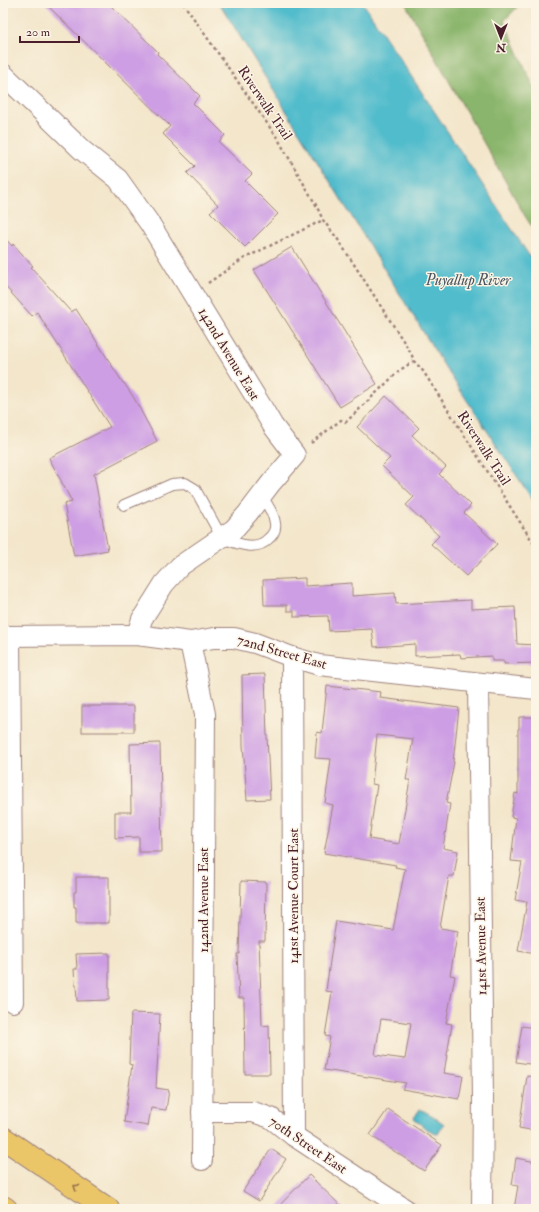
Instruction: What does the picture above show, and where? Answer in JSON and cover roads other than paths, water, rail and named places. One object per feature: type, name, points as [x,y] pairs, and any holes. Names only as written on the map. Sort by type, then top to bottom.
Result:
[{"type":"highway","points":[[3,1138],[108,1209]]},
{"type":"street","name":"142nd Avenue East","points":[[3,74],[82,150],[118,180],[150,224],[270,420],[295,455],[262,495]]},
{"type":"street","points":[[137,635],[142,619],[164,584],[180,566],[234,529],[262,495]]},
{"type":"street","name":"72nd Street East","points":[[6,636],[137,635],[190,642],[214,638],[234,638],[255,643],[318,665],[536,689]]},
{"type":"street","points":[[6,636],[13,1002]]},
{"type":"street","name":"142nd Avenue East","points":[[190,642],[205,714],[202,1160]]},
{"type":"street","name":"141st Avenue Court East","points":[[292,657],[294,1136]]},
{"type":"street","name":"141st Avenue East","points":[[478,683],[483,1097],[482,1209]]},
{"type":"street","name":"70th Street East","points":[[202,1112],[253,1112],[271,1118],[294,1136],[405,1209]]},
{"type":"lane","points":[[124,505],[172,484],[185,483],[195,490],[222,538],[240,544],[253,546],[265,543],[272,536],[275,528],[272,512],[262,495]]},
{"type":"water","name":"Puyallup River","points":[[218,3],[363,3],[536,266],[536,505],[445,367]]},
{"type":"water","points":[[420,1109],[444,1124],[438,1134],[425,1128],[414,1118]]}]
